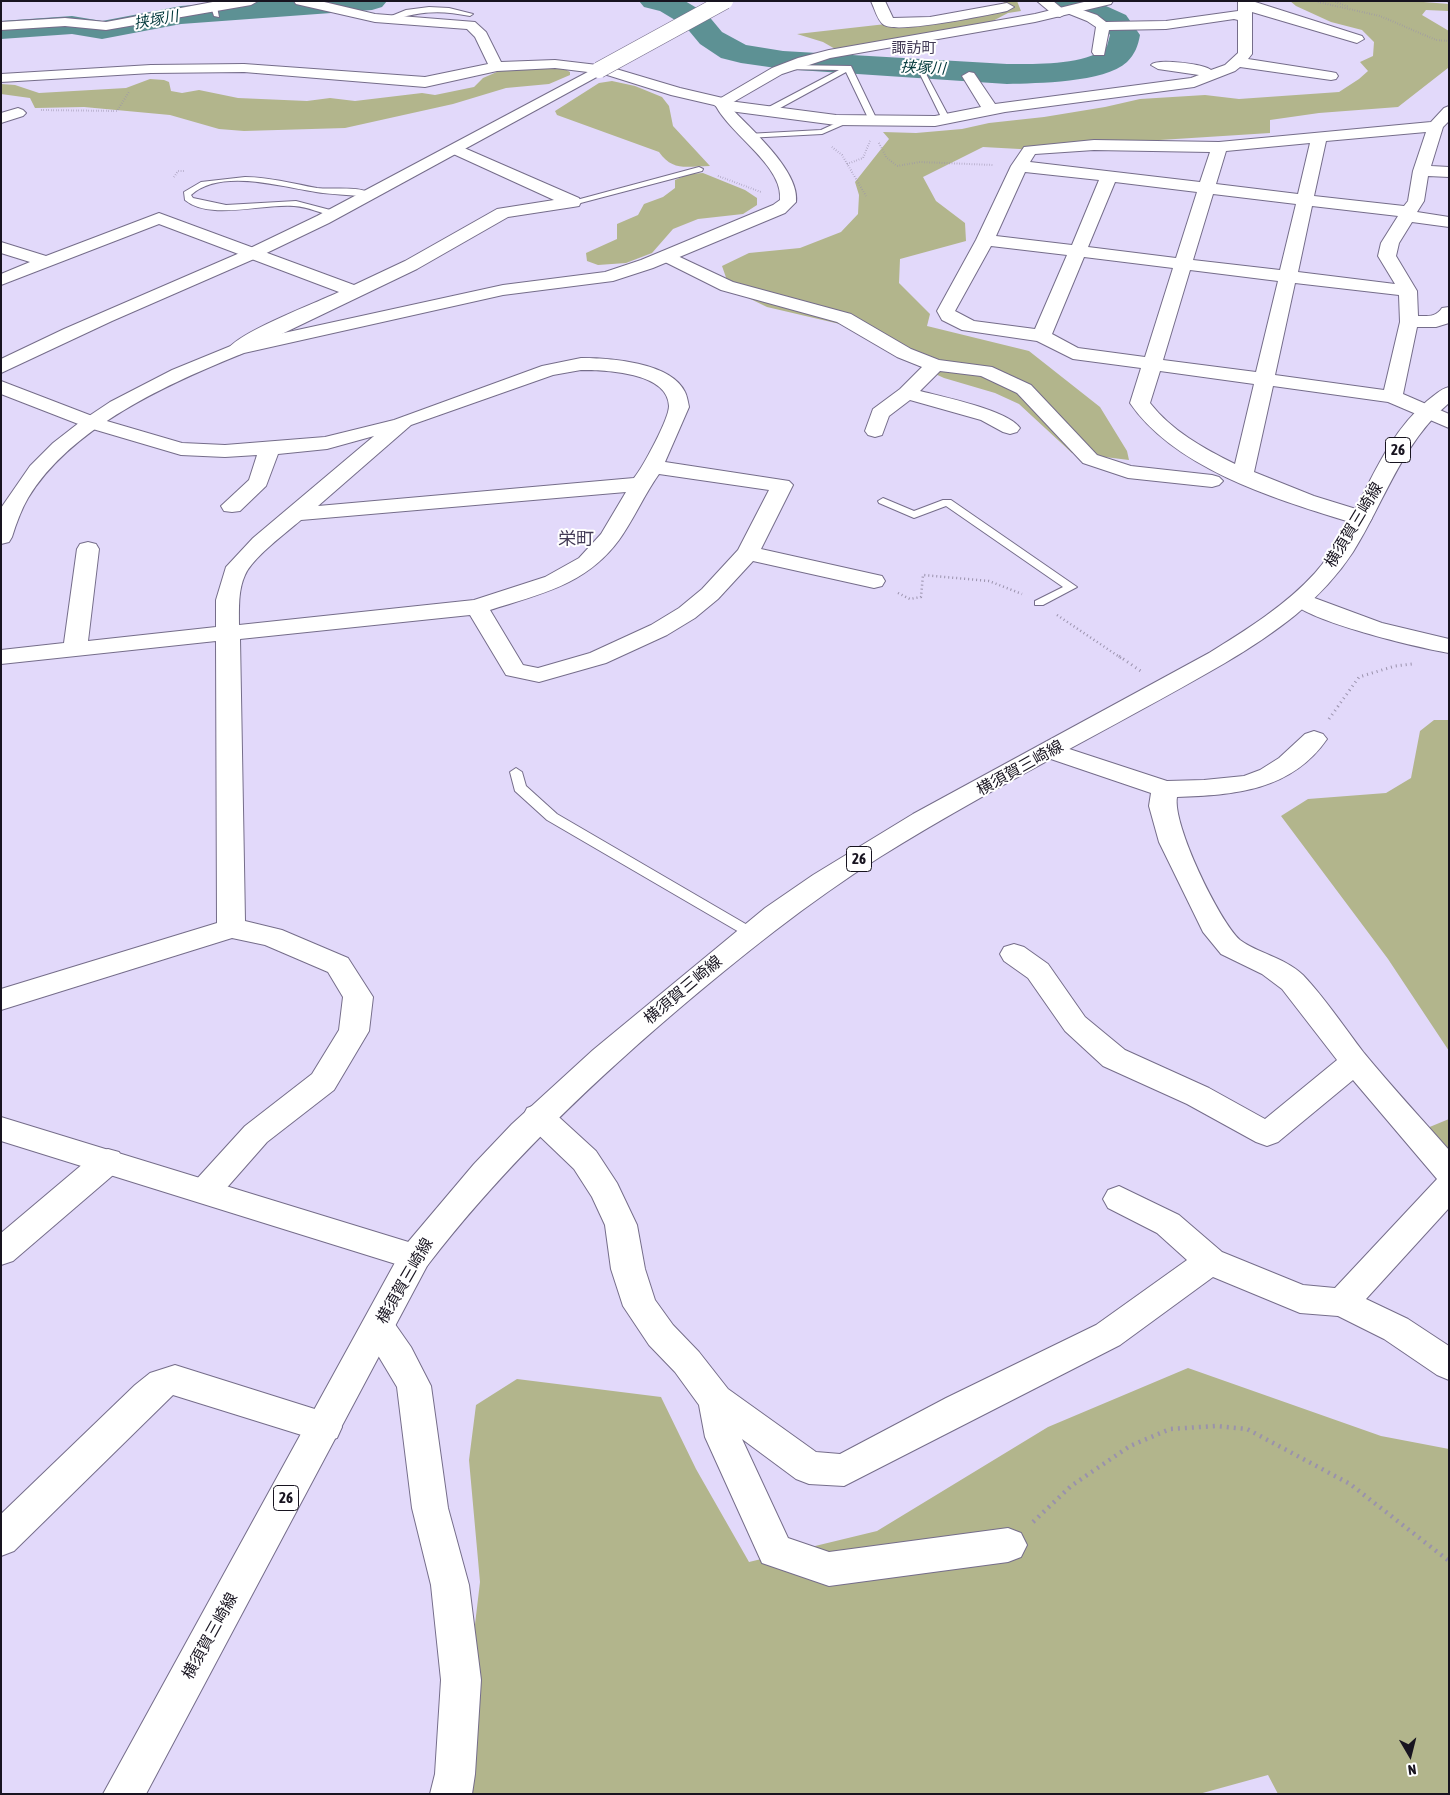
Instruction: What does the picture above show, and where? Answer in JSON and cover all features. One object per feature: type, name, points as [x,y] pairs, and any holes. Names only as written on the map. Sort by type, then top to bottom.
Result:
[{"type":"street","points":[[1,26],[65,22],[106,26],[216,11],[231,2],[251,1]]},
{"type":"street","points":[[1,367],[60,337],[254,252],[335,214],[725,1]]},
{"type":"street","points":[[878,1],[888,22],[930,21],[1007,7]]},
{"type":"street","points":[[1044,1],[1112,25],[1166,25],[1234,15],[1245,7]]},
{"type":"street","points":[[722,104],[790,66],[812,58],[1073,10],[1106,1]]},
{"type":"street","points":[[304,2],[388,19],[462,23],[476,27],[481,33],[488,55],[497,67]]},
{"type":"street","points":[[1245,7],[1357,40]]},
{"type":"street","points":[[1,78],[138,70],[244,68],[425,82],[497,67],[555,64],[582,66],[722,104],[850,120],[920,122],[946,119],[990,109],[1194,82],[1217,74],[1238,62],[1244,54],[1246,47],[1245,7]]},
{"type":"street","points":[[1099,52],[1112,25]]},
{"type":"street","points":[[1166,25],[1174,35],[1171,41]]},
{"type":"street","points":[[1238,62],[1332,76]]},
{"type":"street","points":[[1158,65],[1217,74]]},
{"type":"street","points":[[970,76],[990,109]]},
{"type":"street","points":[[1,537],[8,515],[20,494],[36,472],[55,452],[93,423],[143,393],[204,361],[238,349],[503,290],[607,277],[667,256],[779,209],[788,202],[788,186],[783,177],[726,112],[722,104]]},
{"type":"street","points":[[1392,397],[1409,322],[1408,291],[1387,256],[1390,243],[1416,201],[1421,171],[1436,126],[1449,111]]},
{"type":"street","points":[[1,118],[18,113]]},
{"type":"street","points":[[1436,126],[1219,147],[1094,145],[1030,150],[1019,166],[984,240],[946,311],[949,316],[969,326],[1042,336],[1072,354],[1392,397],[1424,413],[1449,422]]},
{"type":"street","points":[[1243,474],[1319,138]]},
{"type":"street","points":[[1219,147],[1140,403],[1145,414],[1177,440],[1224,467],[1322,507],[1361,518]]},
{"type":"street","points":[[455,149],[572,202]]},
{"type":"street","points":[[1019,166],[1306,200],[1408,214],[1449,222]]},
{"type":"street","points":[[1421,171],[1449,172]]},
{"type":"street","points":[[1042,336],[1109,176]]},
{"type":"street","points":[[238,349],[259,336],[411,265],[503,213],[572,202]]},
{"type":"street","points":[[1,280],[159,218],[354,291]]},
{"type":"street","points":[[984,240],[1408,291]]},
{"type":"street","points":[[1,247],[46,262]]},
{"type":"street","points":[[667,256],[727,286],[844,318],[904,353],[935,365],[986,372],[1024,389],[1090,459],[1128,472],[1212,481]]},
{"type":"street","points":[[1409,322],[1441,319],[1447,317],[1449,312]]},
{"type":"street","points":[[1,387],[93,423],[181,448],[225,451],[327,442],[404,421],[549,370],[581,364],[614,364],[645,372],[661,380],[675,392],[679,407],[647,475],[610,537],[587,563],[553,582],[476,607],[228,632],[1,658]]},
{"type":"street","points":[[875,431],[880,413],[907,393],[935,365]]},
{"type":"street","name":"横須賀三崎線","points":[[124,1794],[415,1257],[468,1190],[538,1116],[751,933],[892,838],[1248,640],[1302,600],[1336,560],[1399,448],[1424,413],[1449,392]]},
{"type":"street","points":[[907,393],[988,416],[1010,428]]},
{"type":"street","points":[[231,928],[227,600],[234,572],[260,543],[296,514],[358,458],[404,421]]},
{"type":"street","points":[[232,506],[259,482],[269,448]]},
{"type":"street","points":[[296,514],[647,475],[782,485],[748,553],[710,594],[687,613],[659,630],[598,658],[539,675],[514,670],[476,607]]},
{"type":"street","points":[[75,649],[88,549]]},
{"type":"street","points":[[748,553],[874,581]]},
{"type":"street","points":[[1302,600],[1332,614],[1386,632],[1447,646]]},
{"type":"street","points":[[1051,750],[1165,789],[1235,785],[1268,776],[1293,760],[1314,740]]},
{"type":"street","points":[[1165,789],[1162,806],[1172,842],[1213,925],[1231,947],[1272,967],[1292,982],[1355,1062],[1449,1172]]},
{"type":"street","points":[[1,1000],[231,928],[272,937],[338,965],[358,997],[354,1031],[323,1082],[256,1134],[205,1191]]},
{"type":"street","points":[[1014,954],[1038,971],[1075,1024],[1114,1058],[1198,1096],[1267,1134],[1355,1062]]},
{"type":"street","points":[[538,1116],[585,1160],[606,1192],[621,1225],[628,1269],[640,1306],[661,1335],[687,1362],[716,1400],[809,1468],[844,1470],[958,1409],[1108,1335],[1210,1261]]},
{"type":"street","points":[[1,1129],[415,1257]]},
{"type":"street","points":[[1,1252],[108,1161]]},
{"type":"street","points":[[1342,1303],[1449,1187]]},
{"type":"street","points":[[1119,1199],[1168,1224],[1210,1261],[1300,1299],[1342,1303],[1396,1330],[1449,1365]]},
{"type":"street","points":[[378,1327],[399,1357],[414,1386],[430,1508],[450,1585],[461,1680],[455,1774],[451,1794]]},
{"type":"street","points":[[1,1539],[147,1396],[162,1384],[175,1380],[324,1427]]},
{"type":"street","points":[[716,1400],[723,1437],[775,1550],[828,1569],[1008,1545]]},
{"type":"lane","points":[[388,19],[403,13],[427,8],[447,9],[470,14]]},
{"type":"lane","points":[[790,66],[848,68]]},
{"type":"lane","points":[[768,111],[848,68]]},
{"type":"lane","points":[[848,68],[873,120]]},
{"type":"lane","points":[[921,72],[946,119]]},
{"type":"lane","points":[[747,136],[822,132],[850,120]]},
{"type":"lane","points":[[572,202],[699,168]]},
{"type":"lane","points":[[335,214],[304,205],[213,206],[197,204],[189,200],[187,194],[190,189],[197,186],[220,180],[255,180],[318,190],[352,191],[370,195]]},
{"type":"lane","points":[[274,204],[288,197],[291,193],[290,186],[287,184]]},
{"type":"lane","points":[[883,502],[914,515],[946,502],[1071,587],[1039,603]]},
{"type":"lane","points":[[516,772],[520,788],[552,817],[751,933]]},
{"type":"path","points":[[1315,1],[1380,16],[1436,40],[1449,41]]},
{"type":"path","points":[[1333,1],[1360,12]]},
{"type":"path","points":[[1445,1],[1449,2]]},
{"type":"path","points":[[18,113],[61,109],[117,111],[135,84],[138,70]]},
{"type":"path","points":[[866,196],[847,164],[864,159],[871,139],[882,144],[886,157],[897,166],[920,162],[1019,166]]},
{"type":"path","points":[[699,168],[788,202]]},
{"type":"path","points":[[874,581],[910,599],[921,597],[923,575],[989,581],[1013,589],[1039,603],[1165,687]]},
{"type":"path","points":[[1314,740],[1359,677],[1395,666],[1418,663],[1447,646]]},
{"type":"path","points":[[1008,1545],[1071,1486],[1130,1446],[1170,1429],[1216,1426],[1247,1429],[1284,1447],[1350,1484],[1449,1561]]},
{"type":"green space","points":[[1002,1],[1017,1],[1021,11],[1008,13],[989,23],[837,50],[823,42],[797,34],[1009,7]]},
{"type":"green space","points":[[1290,1],[1411,1],[1449,4],[1449,11],[1426,10],[1422,15],[1449,31],[1448,68],[1398,107],[1319,113],[1270,120],[1270,133],[1160,140],[1056,151],[983,147],[923,177],[936,201],[965,223],[966,241],[900,259],[899,283],[930,314],[927,326],[1029,351],[1100,407],[1127,451],[1129,460],[1072,453],[1019,404],[995,393],[944,378],[907,361],[844,325],[767,307],[730,289],[722,266],[749,253],[800,248],[841,232],[858,214],[859,195],[855,182],[889,139],[883,132],[916,133],[962,129],[989,123],[1044,117],[1105,107],[1140,99],[1205,95],[1239,99],[1339,92],[1368,71],[1360,62],[1373,56],[1374,42],[1362,30],[1331,22],[1296,6]]},
{"type":"green space","points":[[530,68],[563,68],[570,72],[570,75],[549,84],[506,88],[453,104],[345,128],[244,131],[219,129],[170,115],[84,107],[35,108],[30,98],[1,94],[1,84],[15,85],[39,93],[126,88],[150,79],[169,82],[171,91],[182,93],[199,90],[238,98],[307,101],[330,98],[355,101],[422,93],[435,95],[474,87],[483,78],[499,71]]},
{"type":"green space","points":[[612,81],[635,86],[662,97],[669,106],[673,126],[710,166],[687,167],[675,165],[670,163],[659,152],[557,115],[555,111],[599,83]]},
{"type":"green space","points":[[703,173],[745,190],[757,198],[757,205],[743,214],[698,219],[673,229],[652,253],[626,263],[598,265],[587,261],[586,253],[617,239],[617,224],[638,215],[644,204],[663,197],[675,188],[675,180],[689,174]]},
{"type":"green space","points":[[1434,720],[1449,720],[1449,1051],[1388,959],[1281,816],[1308,799],[1386,793],[1411,778],[1420,731]]},
{"type":"green space","points":[[1449,1119],[1449,1165],[1415,1133]]},
{"type":"green space","points":[[1188,1368],[1381,1436],[1449,1449],[1449,1794],[1278,1794],[1268,1775],[1199,1794],[455,1794],[480,1582],[469,1460],[476,1405],[517,1379],[661,1397],[696,1469],[749,1562],[877,1531],[1048,1427]]},
{"type":"waterway","name":"挟塚川","points":[[1,30],[72,25],[102,30],[181,15],[372,1]]},
{"type":"waterway","name":"挟塚川","points":[[654,1],[670,5],[696,20],[711,38],[732,51],[741,54],[783,60],[1007,74],[1041,73],[1094,66],[1115,56],[1122,48],[1125,35],[1115,21],[1068,1]]},
{"type":"district","name":"諏訪町","points":[[914,48]]},
{"type":"district","name":"栄町","points":[[576,539]]}]
